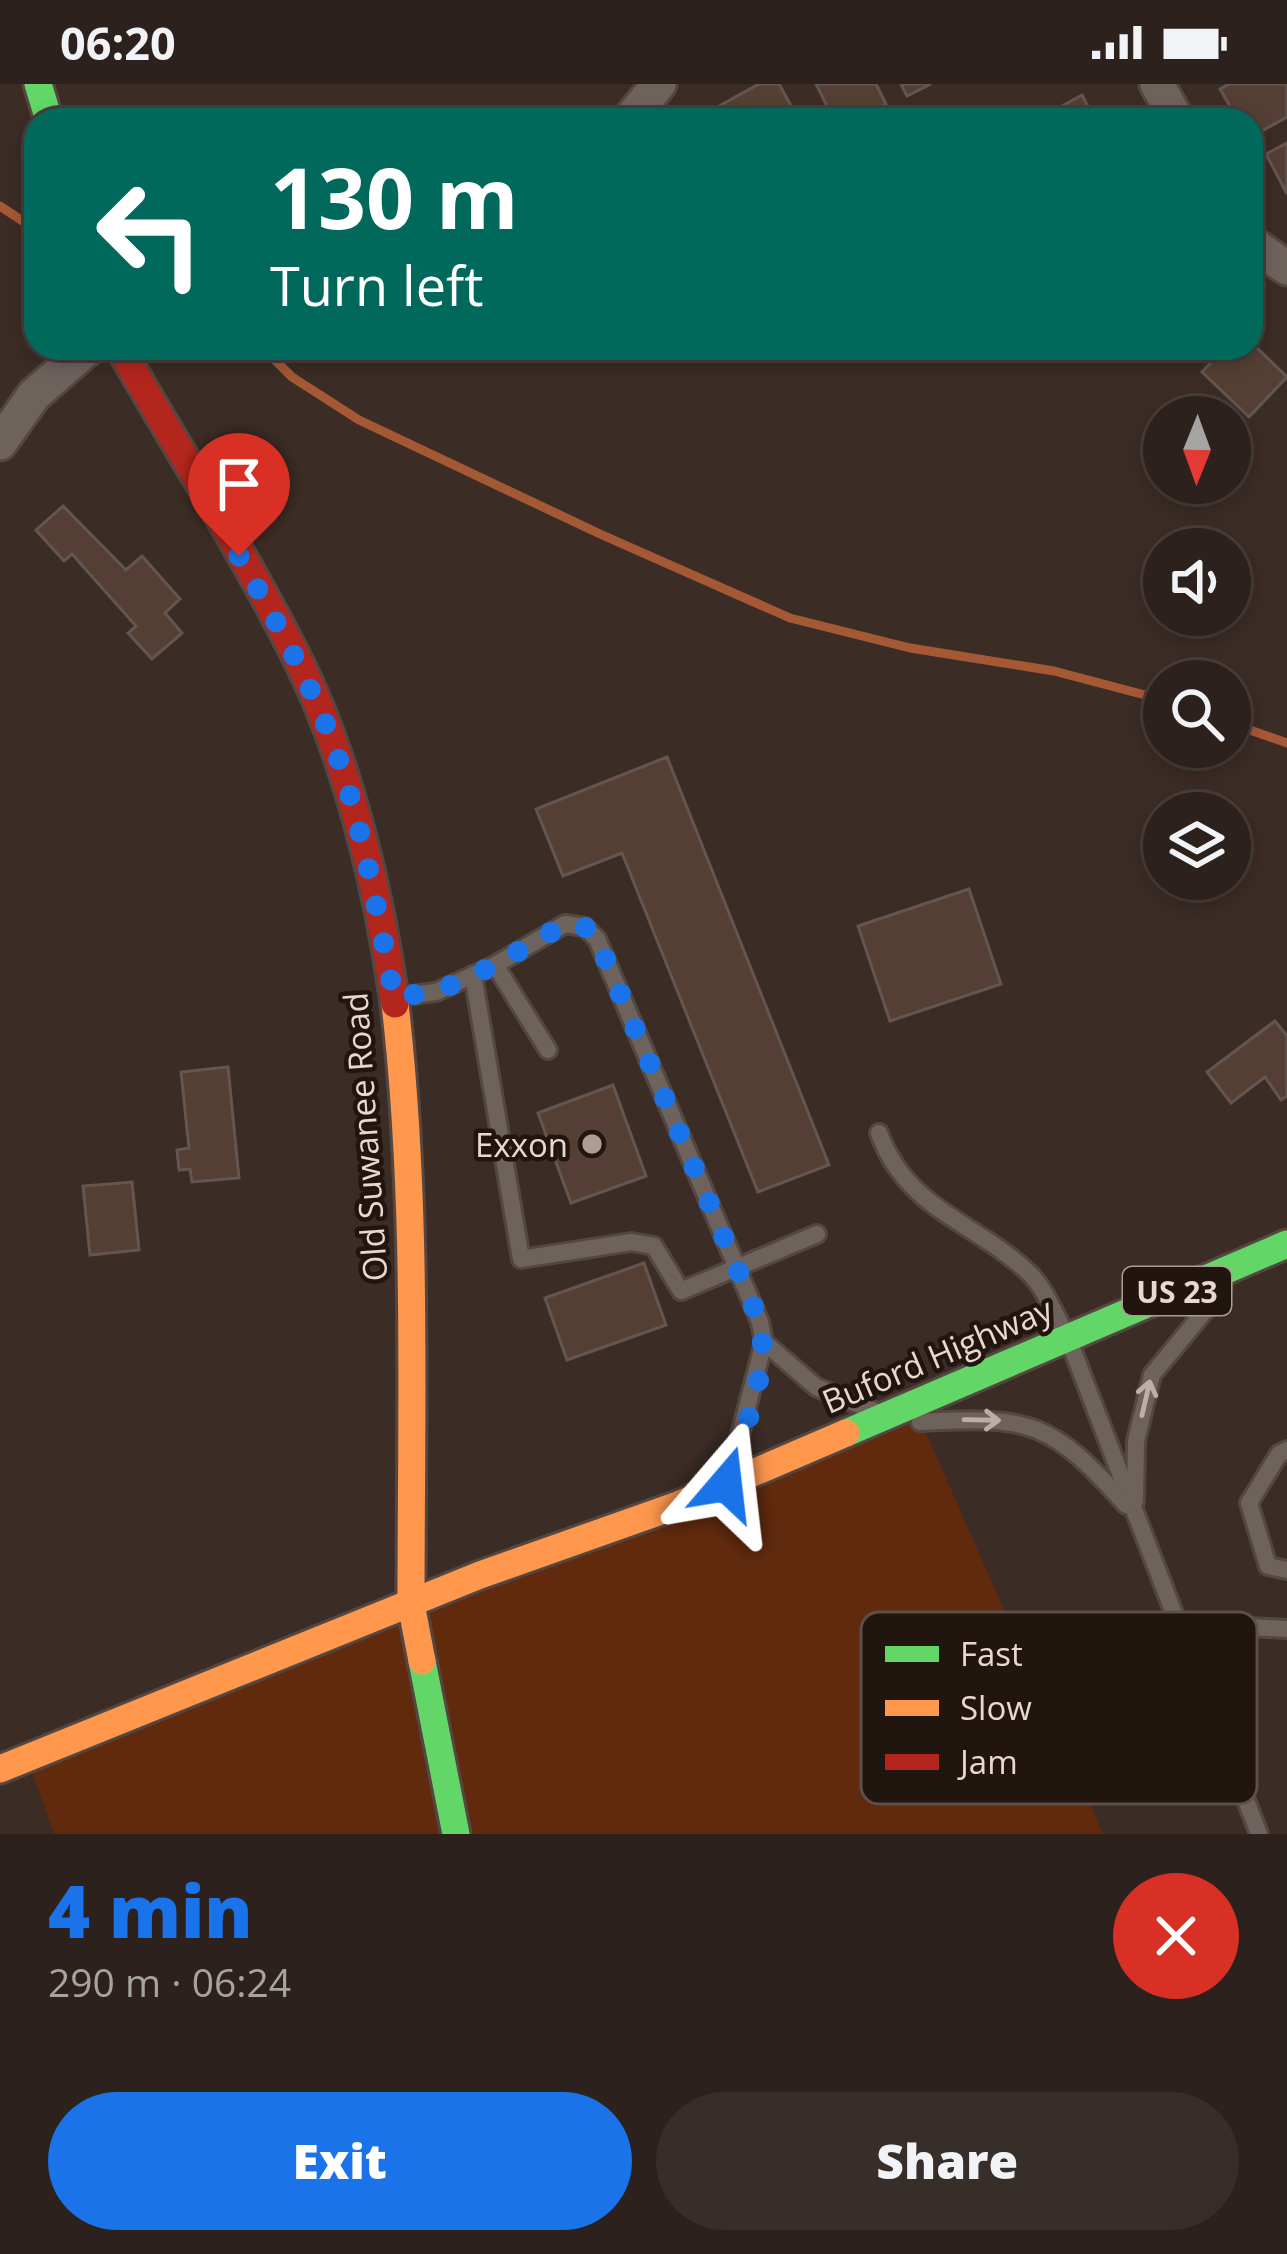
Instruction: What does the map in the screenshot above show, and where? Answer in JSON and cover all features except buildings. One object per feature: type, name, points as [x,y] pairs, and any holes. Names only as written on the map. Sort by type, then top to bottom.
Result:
[{"type":"street","points":[[639,108],[659,84]]},
{"type":"street","points":[[0,443],[34,395],[74,360]]},
{"type":"street","name":"Old Suwanee Road","points":[[127,360],[294,652],[326,725],[367,861],[394,997],[411,1217],[411,1604],[456,1834]]},
{"type":"street","name":"Buford Highway","points":[[411,1604],[726,1484],[1287,1244]]},
{"type":"street","name":"US 23","points":[[0,1769],[411,1604]]},
{"type":"lane","points":[[394,997],[436,992],[495,965],[565,924],[585,927],[597,939],[764,1342],[817,1387],[876,1420],[993,1418],[1045,1430],[1090,1465],[1134,1514]]},
{"type":"lane","points":[[495,965],[548,1050]]},
{"type":"lane","points":[[473,975],[521,1259],[631,1242],[654,1246],[681,1291],[817,1234]]},
{"type":"lane","points":[[879,1133],[890,1162],[917,1195],[1032,1275],[1068,1338],[1173,1612]]},
{"type":"lane","points":[[1134,1514],[1136,1441],[1152,1375],[1241,1264]]},
{"type":"lane","points":[[726,1484],[764,1342]]},
{"type":"lane","points":[[1287,1450],[1250,1503],[1268,1566],[1287,1570]]},
{"type":"lane","points":[[1257,1627],[1287,1629]]},
{"type":"lane","points":[[1247,1804],[1259,1834]]},
{"type":"shaded area","points":[[919,1417],[1005,1612],[861,1612],[861,1804],[1090,1804],[1103,1834],[54,1834],[32,1772]]},
{"type":"waterway","points":[[0,206],[24,222]]},
{"type":"waterway","points":[[275,360],[292,377],[359,420],[790,618],[910,648],[1054,671],[1143,694]]},
{"type":"waterway","points":[[1251,730],[1287,743]]},
{"type":"traffic: fast","points":[[38,84],[45,108]]},
{"type":"traffic: fast","points":[[846,1433],[1287,1244]]},
{"type":"traffic: fast","points":[[422,1661],[456,1834]]},
{"type":"traffic: slow","points":[[395,1004],[410,1229],[411,1604],[422,1661]]},
{"type":"traffic: slow","points":[[0,1769],[480,1575],[678,1505],[846,1433]]},
{"type":"traffic: jam","points":[[127,360],[253,575],[313,692],[358,824],[395,1004]]},
{"type":"place","name":"Exxon","points":[[592,1144]]},
{"type":"route","points":[[239,556],[294,652],[326,725],[367,861],[394,997],[436,992],[495,965],[565,924],[585,927],[597,939],[760,1322],[764,1342],[755,1387],[726,1484]]}]
